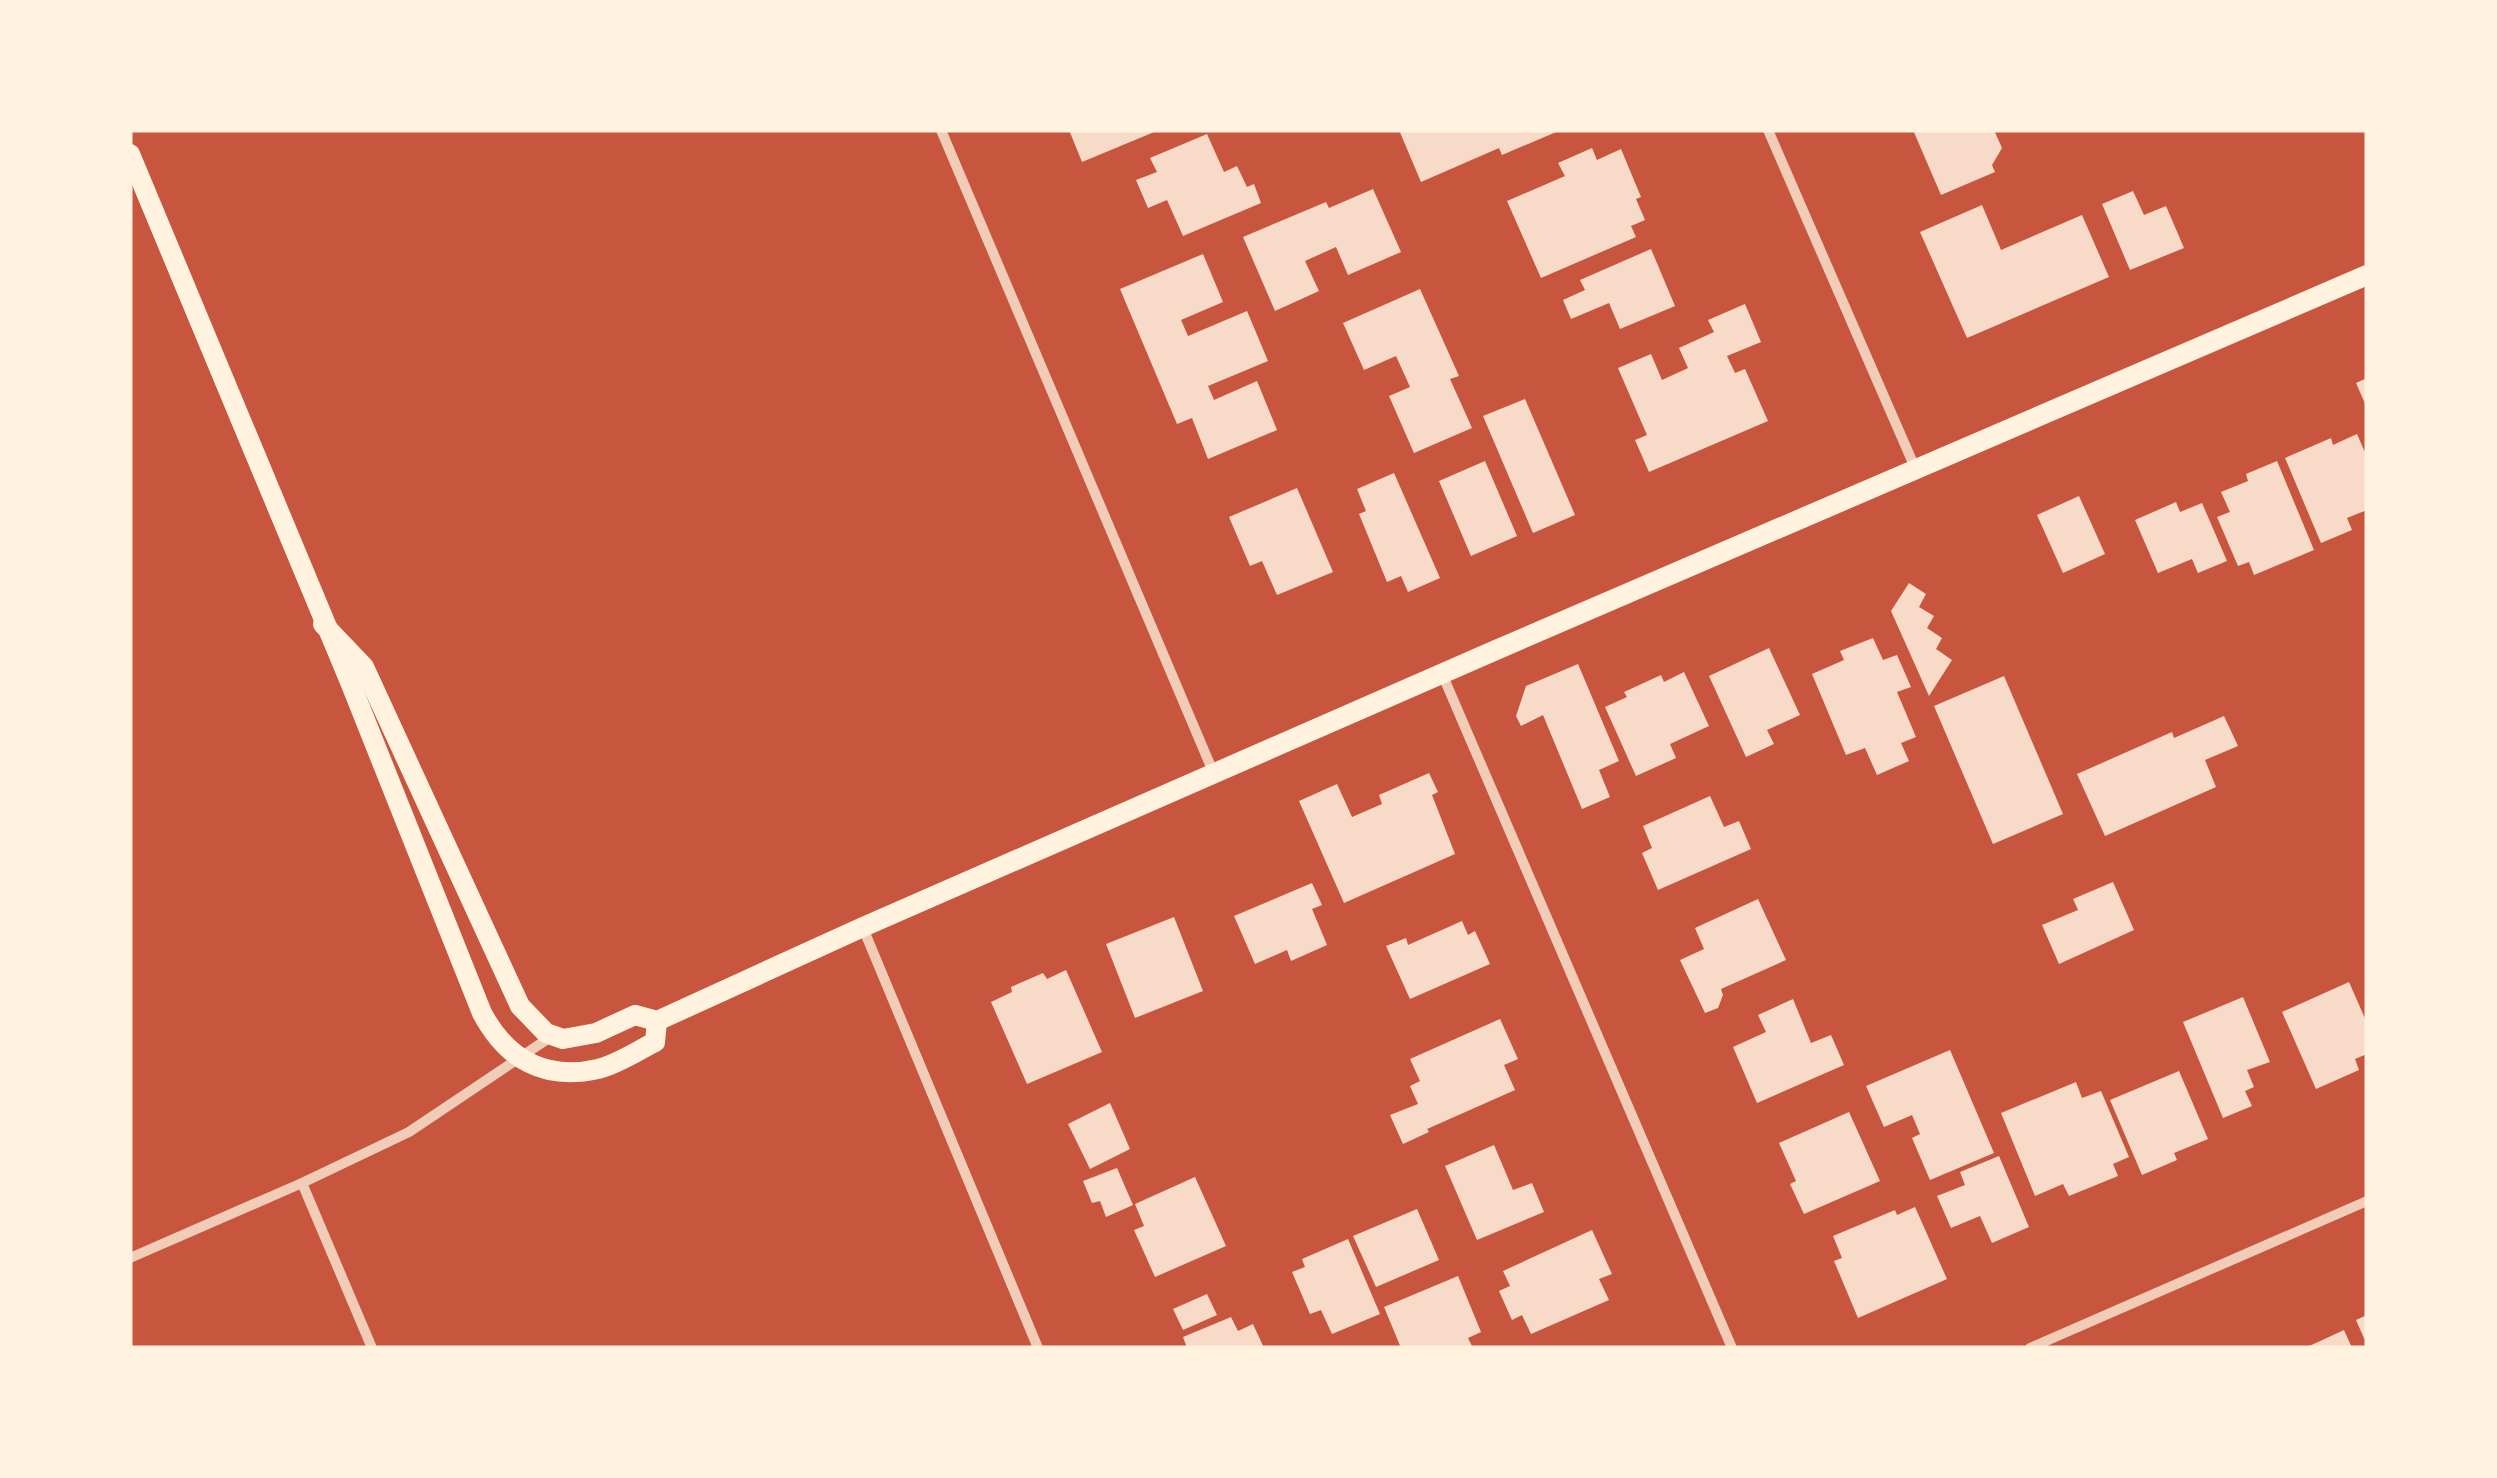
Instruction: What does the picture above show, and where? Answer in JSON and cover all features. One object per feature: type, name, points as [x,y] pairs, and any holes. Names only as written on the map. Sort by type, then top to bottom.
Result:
[{"type":"main road","points":[[130,154],[350,682],[482,1013],[496,1039],[520,1058],[554,1072],[602,1068],[655,1042],[658,1021]]},
{"type":"main road","points":[[323,624],[364,667],[520,1006],[552,1036],[578,1038],[635,1015],[658,1021],[863,926],[2367,275]]},
{"type":"street","points":[[941,130],[1214,775]]},
{"type":"street","points":[[1768,130],[1916,470]]},
{"type":"street","points":[[1443,676],[1732,1348]]},
{"type":"street","points":[[863,926],[1038,1348]]},
{"type":"street","points":[[130,1258],[302,1183],[439,1114],[462,1094],[552,1036]]},
{"type":"street","points":[[302,1183],[372,1348]]},
{"type":"street","points":[[2030,1348],[2367,1201]]},
{"type":"building","points":[[1069,130],[1159,130],[1082,162]]},
{"type":"building","points":[[1399,130],[1561,130],[1502,155],[1499,148],[1421,182]]},
{"type":"building","points":[[1913,130],[1994,130],[2002,148],[1992,165],[1995,172],[1941,195]]},
{"type":"building","points":[[1207,134],[1224,172],[1237,166],[1247,187],[1254,184],[1261,203],[1183,236],[1167,200],[1148,208],[1136,180],[1157,172],[1150,158]]},
{"type":"building","points":[[1592,148],[1597,160],[1621,149],[1641,197],[1636,199],[1645,220],[1631,226],[1636,237],[1541,278],[1507,201],[1565,176],[1558,163]]},
{"type":"building","points":[[1373,189],[1401,252],[1348,275],[1336,247],[1305,261],[1319,291],[1275,311],[1243,237],[1326,202],[1329,208]]},
{"type":"building","points":[[2133,191],[2144,215],[2166,206],[2184,248],[2130,270],[2102,204]]},
{"type":"building","points":[[1982,205],[2001,250],[2082,215],[2109,277],[1967,338],[1920,232]]},
{"type":"building","points":[[1651,249],[1675,306],[1620,329],[1609,303],[1571,319],[1563,300],[1585,290],[1580,280]]},
{"type":"building","points":[[1203,254],[1223,302],[1181,320],[1188,336],[1247,311],[1268,361],[1208,386],[1214,400],[1257,381],[1277,430],[1208,459],[1192,418],[1177,424],[1120,289]]},
{"type":"building","points":[[1420,289],[1459,376],[1450,379],[1472,428],[1414,453],[1389,396],[1410,387],[1396,356],[1364,370],[1343,323]]},
{"type":"building","points":[[1745,304],[1761,342],[1727,356],[1735,373],[1745,369],[1768,421],[1649,472],[1635,440],[1647,435],[1618,368],[1651,354],[1662,380],[1688,368],[1679,348],[1714,332],[1708,320]]},
{"type":"building","points":[[2367,378],[2367,408],[2356,383]]},
{"type":"building","points":[[1525,399],[1575,515],[1533,533],[1483,416]]},
{"type":"building","points":[[2357,434],[2367,457],[2367,510],[2347,518],[2352,530],[2321,543],[2285,458],[2331,438],[2333,445]]},
{"type":"building","points":[[1485,461],[1517,536],[1471,556],[1439,481]]},
{"type":"building","points":[[2277,461],[2314,550],[2254,575],[2249,562],[2238,566],[2217,517],[2230,512],[2221,492],[2248,481],[2246,474]]},
{"type":"building","points":[[1394,473],[1440,578],[1408,592],[1401,576],[1387,582],[1359,514],[1366,511],[1357,489]]},
{"type":"building","points":[[1297,488],[1333,572],[1277,595],[1262,561],[1250,566],[1229,517]]},
{"type":"building","points":[[2079,496],[2105,554],[2063,573],[2037,515]]},
{"type":"building","points":[[2176,502],[2180,512],[2202,503],[2227,561],[2198,573],[2192,559],[2158,573],[2135,520]]},
{"type":"building","points":[[1909,583],[1926,594],[1919,607],[1934,616],[1927,628],[1942,638],[1936,649],[1952,660],[1929,696],[1891,611]]},
{"type":"building","points":[[1873,638],[1883,660],[1897,655],[1911,687],[1897,692],[1916,737],[1901,743],[1909,761],[1877,775],[1865,748],[1846,755],[1812,674],[1844,660],[1840,651]]},
{"type":"building","points":[[1769,648],[1800,715],[1767,730],[1774,744],[1746,757],[1709,676]]},
{"type":"building","points":[[1578,664],[1619,761],[1599,770],[1610,797],[1582,809],[1543,715],[1521,726],[1516,716],[1526,686]]},
{"type":"building","points":[[1684,672],[1709,726],[1670,744],[1676,758],[1636,776],[1605,707],[1627,697],[1624,692],[1661,675],[1664,682]]},
{"type":"building","points":[[2004,676],[2063,814],[1993,844],[1934,706]]},
{"type":"building","points":[[2224,716],[2238,746],[2205,760],[2216,787],[2105,836],[2077,774],[2172,732],[2174,738]]},
{"type":"building","points":[[1429,773],[1438,792],[1432,795],[1455,854],[1344,903],[1299,801],[1337,784],[1352,817],[1382,804],[1379,795]]},
{"type":"building","points":[[1710,796],[1724,827],[1739,821],[1751,849],[1658,890],[1642,853],[1652,848],[1643,826]]},
{"type":"building","points":[[2113,882],[2134,930],[2059,964],[2042,925],[2078,910],[2073,899]]},
{"type":"building","points":[[1312,883],[1322,905],[1312,909],[1327,945],[1291,961],[1287,950],[1255,964],[1234,916]]},
{"type":"building","points":[[1758,899],[1786,960],[1721,989],[1718,1008],[1705,1013],[1680,960],[1704,949],[1695,928]]},
{"type":"building","points":[[1174,917],[1203,991],[1135,1018],[1106,944]]},
{"type":"building","points":[[1462,921],[1468,935],[1475,931],[1490,964],[1410,999],[1386,946],[1406,938],[1408,945]]},
{"type":"building","points":[[1066,970],[1102,1052],[1027,1084],[991,1002],[1012,992],[1011,987],[1043,973],[1047,979]]},
{"type":"building","points":[[2349,982],[2367,1023],[2367,1054],[2355,1059],[2359,1070],[2316,1089],[2282,1012]]},
{"type":"building","points":[[2243,997],[2270,1062],[2247,1070],[2254,1087],[2245,1091],[2252,1106],[2223,1118],[2183,1022]]},
{"type":"building","points":[[1793,999],[1811,1043],[1831,1035],[1844,1065],[1757,1103],[1733,1047],[1766,1032],[1758,1015]]},
{"type":"building","points":[[1500,1019],[1518,1059],[1504,1065],[1515,1090],[1427,1129],[1429,1132],[1403,1144],[1390,1115],[1418,1104],[1410,1086],[1420,1081],[1410,1059]]},
{"type":"building","points":[[1950,1050],[1994,1153],[1930,1180],[1912,1138],[1920,1134],[1912,1115],[1884,1127],[1866,1086]]},
{"type":"building","points":[[2179,1071],[2208,1139],[2174,1153],[2177,1160],[2142,1175],[2110,1100]]},
{"type":"building","points":[[2076,1082],[2082,1098],[2101,1091],[2129,1157],[2113,1164],[2118,1176],[2069,1196],[2063,1184],[2035,1196],[2001,1113]]},
{"type":"building","points":[[1110,1103],[1130,1149],[1090,1169],[1068,1124]]},
{"type":"building","points":[[1849,1112],[1880,1181],[1804,1214],[1790,1184],[1796,1181],[1779,1143]]},
{"type":"building","points":[[1494,1145],[1513,1190],[1532,1183],[1544,1212],[1477,1240],[1445,1166]]},
{"type":"building","points":[[1999,1156],[2029,1227],[1992,1243],[1980,1216],[1951,1228],[1937,1196],[1965,1185],[1960,1172]]},
{"type":"building","points":[[1117,1168],[1133,1205],[1106,1217],[1100,1201],[1092,1203],[1083,1181]]},
{"type":"building","points":[[1195,1177],[1226,1246],[1155,1277],[1134,1230],[1144,1226],[1135,1204]]},
{"type":"building","points":[[1915,1207],[1947,1279],[1858,1318],[1834,1261],[1842,1258],[1833,1236],[1895,1210],[1897,1215]]},
{"type":"building","points":[[1417,1209],[1439,1260],[1376,1287],[1353,1236]]},
{"type":"building","points":[[1592,1230],[1612,1274],[1599,1279],[1609,1300],[1531,1334],[1522,1315],[1512,1320],[1499,1291],[1510,1286],[1503,1271]]},
{"type":"building","points":[[1348,1239],[1380,1314],[1332,1334],[1321,1310],[1310,1314],[1292,1272],[1305,1267],[1302,1259]]},
{"type":"building","points":[[1458,1276],[1481,1332],[1468,1338],[1473,1348],[1401,1348],[1384,1307]]},
{"type":"building","points":[[1207,1294],[1217,1315],[1183,1330],[1173,1309]]},
{"type":"building","points":[[2367,1315],[2367,1345],[2356,1320]]},
{"type":"building","points":[[1231,1317],[1238,1331],[1253,1324],[1264,1348],[1187,1348],[1183,1337]]},
{"type":"building","points":[[2344,1330],[2352,1348],[2305,1348]]}]
